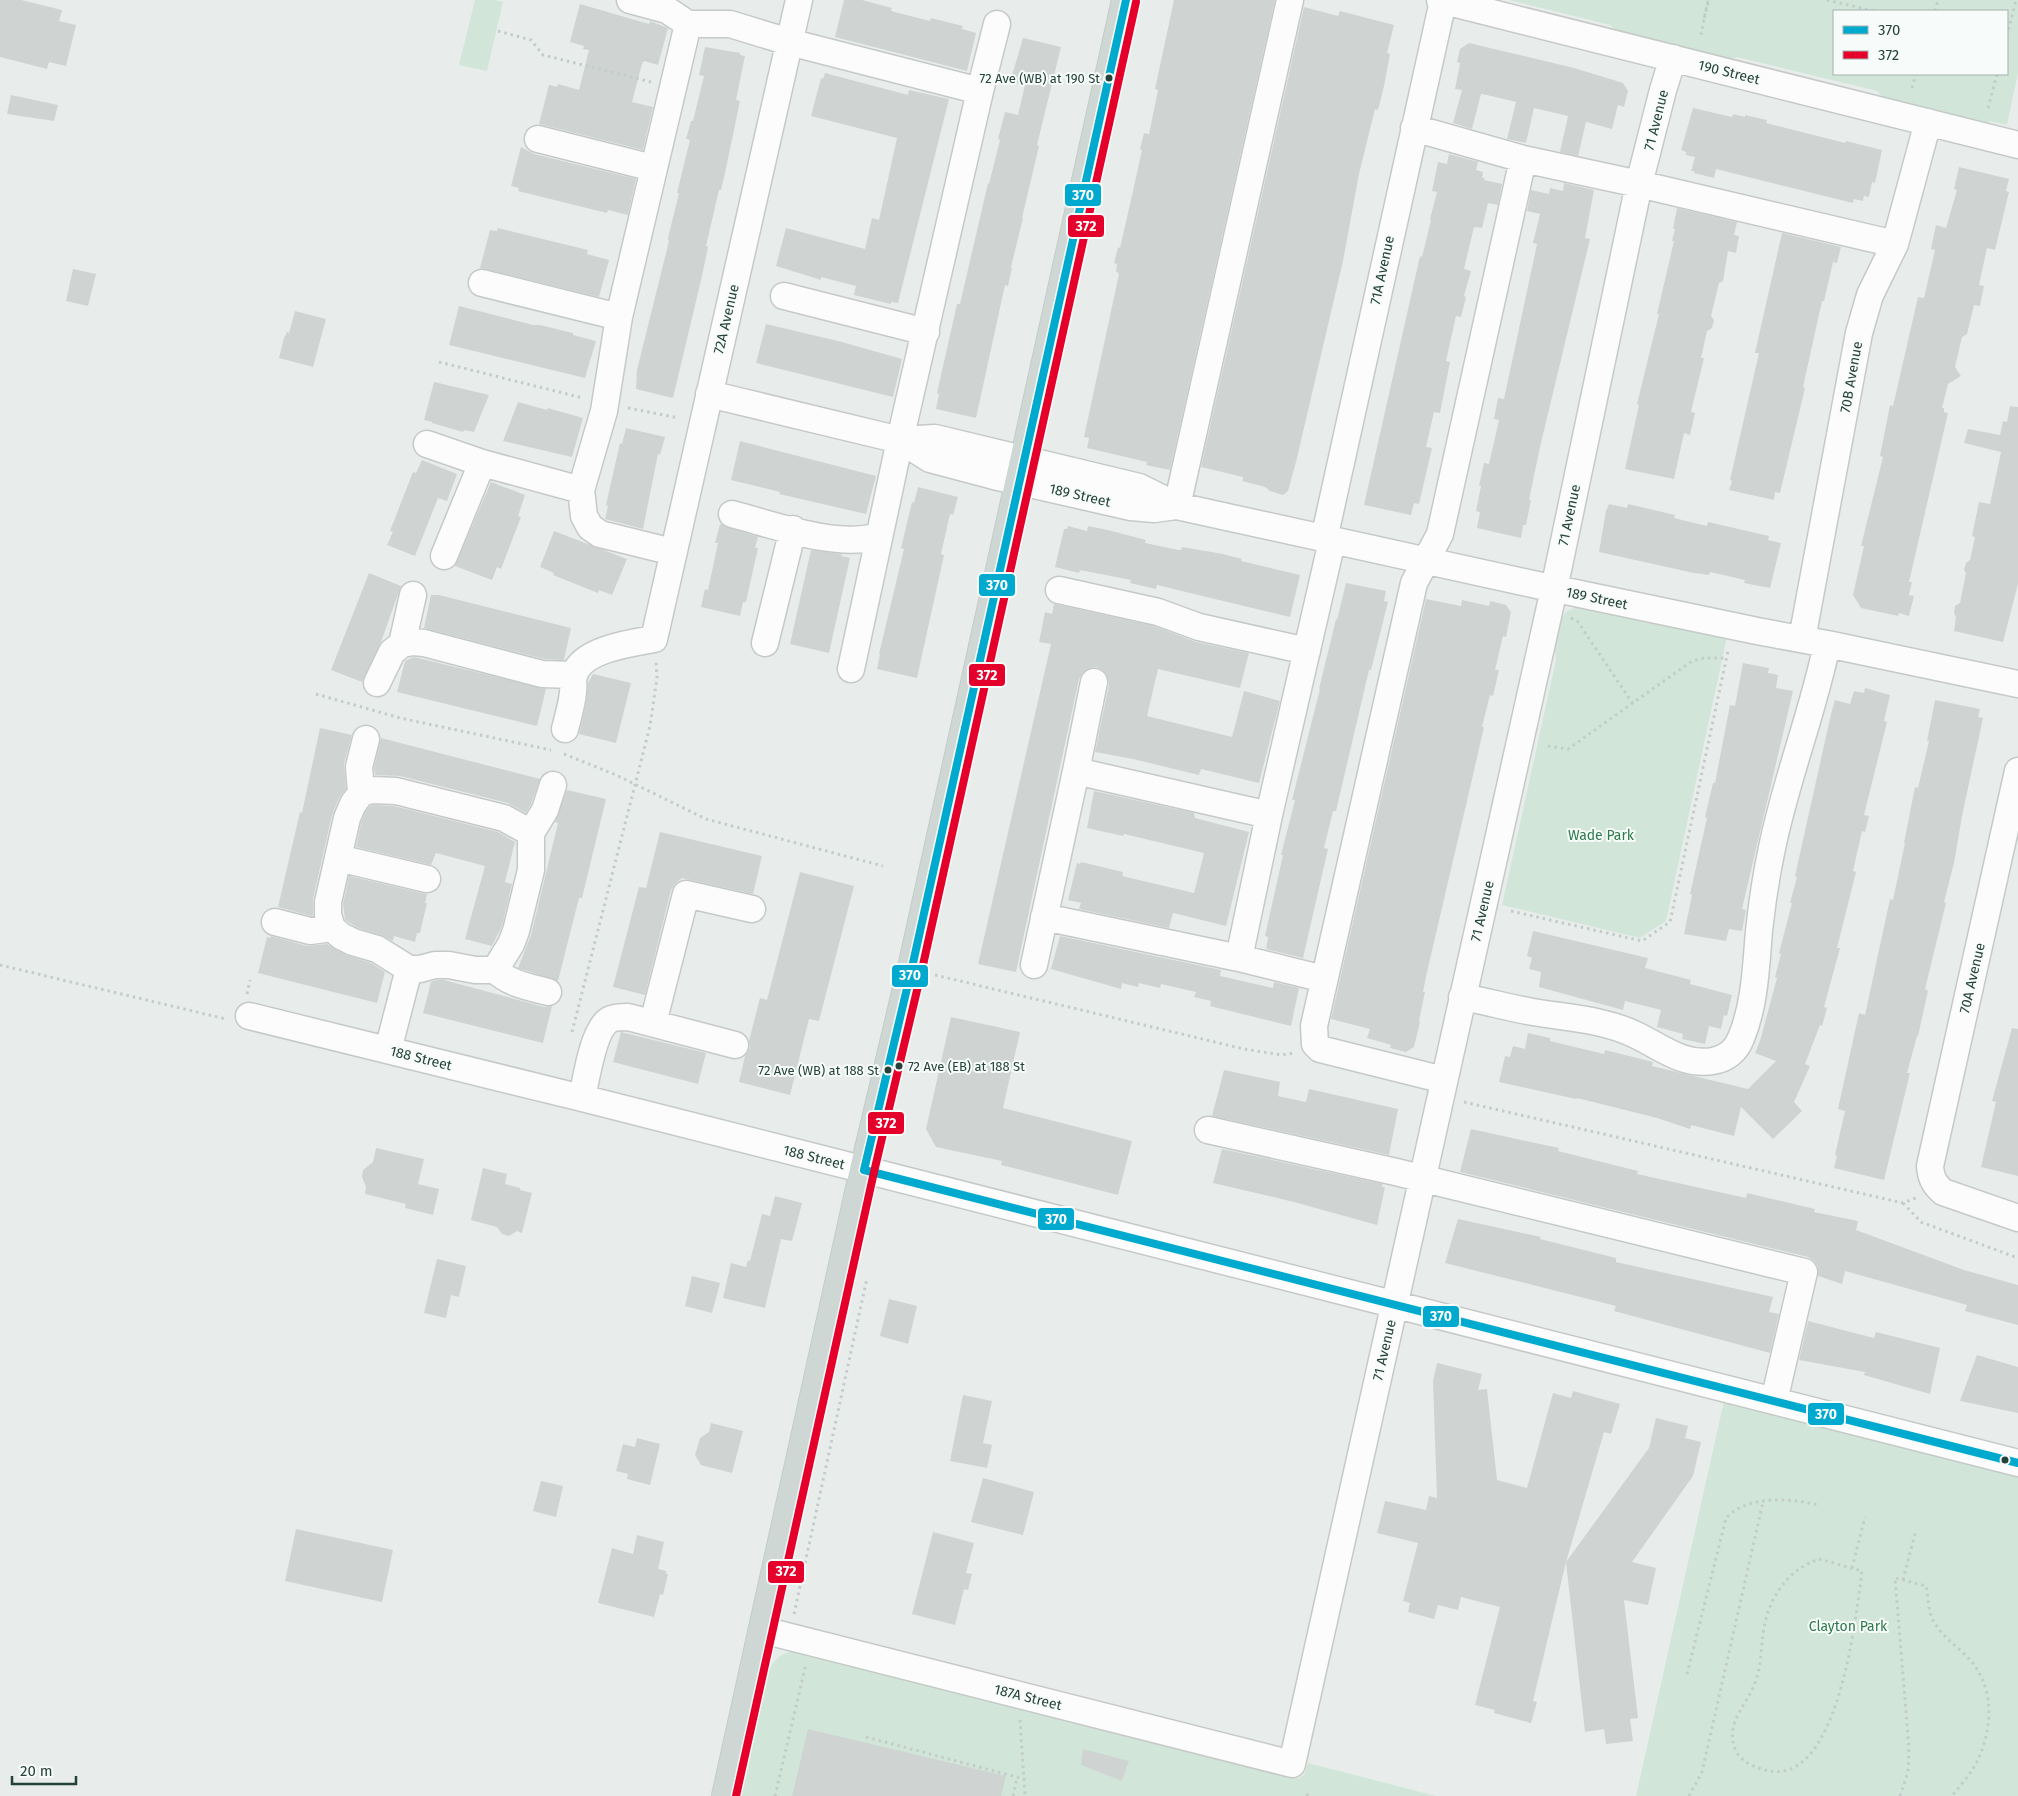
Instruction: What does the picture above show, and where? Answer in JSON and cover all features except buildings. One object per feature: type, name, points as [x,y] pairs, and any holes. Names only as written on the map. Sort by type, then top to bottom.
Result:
[{"type":"main road","points":[[726,1796],[1126,0]]},
{"type":"street","points":[[630,0],[667,10],[688,24],[730,24],[790,42],[980,91]]},
{"type":"street","name":"72A Avenue","points":[[574,675],[577,668],[592,656],[617,647],[654,639],[799,0]]},
{"type":"street","points":[[1177,506],[1290,0]]},
{"type":"street","name":"190 Street","points":[[1441,0],[2018,144]]},
{"type":"street","name":"71A Avenue","points":[[1239,958],[1268,816],[1307,651],[1328,540],[1441,0]]},
{"type":"street","points":[[673,552],[600,534],[590,527],[584,516],[581,490],[605,404],[619,318],[688,24]]},
{"type":"street","points":[[850,669],[900,440],[997,24]]},
{"type":"street","name":"71 Avenue","points":[[1292,1764],[1554,589],[1639,184],[1673,58]]},
{"type":"street","name":"70B Avenue","points":[[1462,996],[1530,1012],[1602,1023],[1635,1035],[1672,1055],[1688,1060],[1704,1062],[1725,1057],[1734,1050],[1740,1039],[1752,998],[1764,890],[1778,820],[1818,686],[1814,642],[1859,333],[1870,295],[1895,244],[1928,122]]},
{"type":"street","points":[[1414,128],[1523,159],[1895,244]]},
{"type":"street","points":[[538,139],[653,168]]},
{"type":"street","points":[[1444,1080],[1320,1049],[1315,1044],[1314,1026],[1414,583],[1440,537],[1523,159]]},
{"type":"street","points":[[482,283],[619,318]]},
{"type":"street","points":[[784,296],[926,332]]},
{"type":"street","name":"189 Street","points":[[709,394],[900,440],[930,459],[1021,471],[1131,507],[1154,509],[1177,506],[1554,589],[2018,684]]},
{"type":"street","points":[[427,444],[482,463],[581,490]]},
{"type":"street","points":[[444,556],[482,463]]},
{"type":"street","points":[[732,514],[846,541],[868,540],[879,536]]},
{"type":"street","points":[[765,643],[793,529]]},
{"type":"street","points":[[1059,590],[1158,612],[1199,627],[1307,651]]},
{"type":"street","points":[[402,644],[413,595]]},
{"type":"street","points":[[377,683],[392,652],[402,644],[413,642],[424,643],[542,674],[574,675],[573,692],[560,744]]},
{"type":"street","points":[[1034,965],[1094,682]]},
{"type":"street","points":[[361,793],[359,767],[366,740]]},
{"type":"street","points":[[1076,771],[1268,816]]},
{"type":"street","name":"70A Avenue","points":[[1928,1190],[1931,1177],[1930,1166],[2018,771]]},
{"type":"street","points":[[495,970],[508,951],[516,931],[533,857],[531,833],[545,810],[553,785]]},
{"type":"street","points":[[531,833],[504,818],[396,791],[372,790],[361,793],[353,804],[347,818],[328,902],[328,915],[332,928],[341,936],[353,942],[377,949],[409,969],[449,965],[475,970],[495,970],[503,978],[514,983],[548,992]]},
{"type":"street","points":[[338,858],[427,879]]},
{"type":"street","points":[[653,1023],[686,894],[752,909]]},
{"type":"street","points":[[1044,917],[1239,958],[1324,980]]},
{"type":"street","points":[[275,922],[310,931],[332,928]]},
{"type":"street","points":[[388,1050],[409,969]]},
{"type":"street","name":"188 Street","points":[[249,1016],[582,1098],[2018,1463]]},
{"type":"street","points":[[582,1098],[600,1031],[608,1021],[616,1018],[628,1017],[735,1045]]},
{"type":"street","points":[[1208,1130],[1422,1178],[1804,1272],[1774,1400]]},
{"type":"street","points":[[1928,1190],[1943,1192],[2018,1218]]},
{"type":"street","name":"187A Street","points":[[763,1630],[1292,1764]]},
{"type":"path","points":[[1827,0],[1870,10]]},
{"type":"path","points":[[2008,32],[2016,0]]},
{"type":"path","points":[[1701,35],[1708,2]]},
{"type":"path","points":[[498,31],[531,40],[543,55],[674,88]]},
{"type":"path","points":[[1912,88],[1916,75]]},
{"type":"path","points":[[1988,108],[1997,75]]},
{"type":"path","points":[[440,362],[605,404],[679,418]]},
{"type":"path","points":[[1569,612],[1570,618],[1578,622],[1633,704]]},
{"type":"path","points":[[1511,911],[1642,941],[1670,922],[1728,651]]},
{"type":"path","points":[[1548,746],[1568,749],[1692,661],[1704,658],[1726,658]]},
{"type":"path","points":[[570,1041],[650,726],[657,678]]},
{"type":"path","points":[[316,694],[400,718],[519,742],[560,744],[598,767],[706,819],[883,866]]},
{"type":"path","points":[[553,785],[560,744]]},
{"type":"path","points":[[0,965],[232,1020],[249,1016]]},
{"type":"path","points":[[954,979],[1244,1050],[1282,1055],[1298,1052]]},
{"type":"path","points":[[1461,1101],[1903,1203],[1921,1222],[2018,1258]]},
{"type":"path","points":[[1903,1203],[1928,1190]]},
{"type":"path","points":[[792,1623],[868,1273]]},
{"type":"path","points":[[1688,1674],[1726,1518],[1740,1508],[1764,1502],[1797,1500],[1818,1505]]},
{"type":"path","points":[[1689,1796],[1702,1772],[1764,1502]]},
{"type":"path","points":[[1852,1568],[1865,1517]]},
{"type":"path","points":[[1903,1580],[1916,1530]]},
{"type":"path","points":[[1818,1560],[1852,1568],[1862,1571],[1853,1640],[1843,1683],[1823,1734],[1806,1758],[1784,1772],[1773,1772],[1755,1767],[1743,1759],[1736,1751],[1733,1730],[1735,1718],[1755,1683],[1766,1618],[1777,1591],[1798,1568],[1818,1560]]},
{"type":"path","points":[[1900,1796],[1908,1772],[1909,1761],[1896,1578],[1926,1586],[1932,1616],[1938,1627],[1971,1662],[1980,1674],[1986,1688],[1989,1720],[1981,1751],[1973,1769],[1952,1796]]},
{"type":"path","points":[[775,1796],[805,1664],[814,1666]]},
{"type":"path","points":[[1012,1718],[1021,1720],[1025,1796]]},
{"type":"path","points":[[866,1737],[1024,1779]]},
{"type":"path","points":[[1013,1796],[1017,1777]]},
{"type":"path","points":[[1307,1796],[1308,1791]]},
{"type":"green space","points":[[475,0],[503,2],[487,71],[459,65]]},
{"type":"green space","points":[[1509,0],[2018,0],[2018,73],[2007,125],[1990,121],[1982,125],[1883,98],[1877,91],[1737,57],[1727,60],[1620,33],[1610,25]]},
{"type":"green space","name":"Wade Park","points":[[1580,606],[1727,637],[1666,921],[1640,938],[1502,905],[1556,660],[1554,643],[1559,621],[1567,611]]},
{"type":"green space","name":"Clayton Park","points":[[1724,1401],[2018,1475],[2018,1796],[1636,1796]]},
{"type":"green space","points":[[792,1651],[1299,1778],[1304,1775],[1308,1763],[1436,1796],[740,1796],[768,1672],[777,1658]]},
{"type":"transit line","name":"370","points":[[864,1170],[913,963],[1126,0]]},
{"type":"transit line","name":"372","points":[[736,1796],[874,1172],[923,965],[1136,2]]},
{"type":"transit line","name":"370","points":[[864,1170],[2018,1463]]},
{"type":"place","name":"72 Ave (WB) at 190 St","points":[[1109,78]]},
{"type":"place","name":"72 Ave (EB) at 188 St","points":[[899,1066]]},
{"type":"place","name":"72 Ave (WB) at 188 St","points":[[888,1070]]}]
